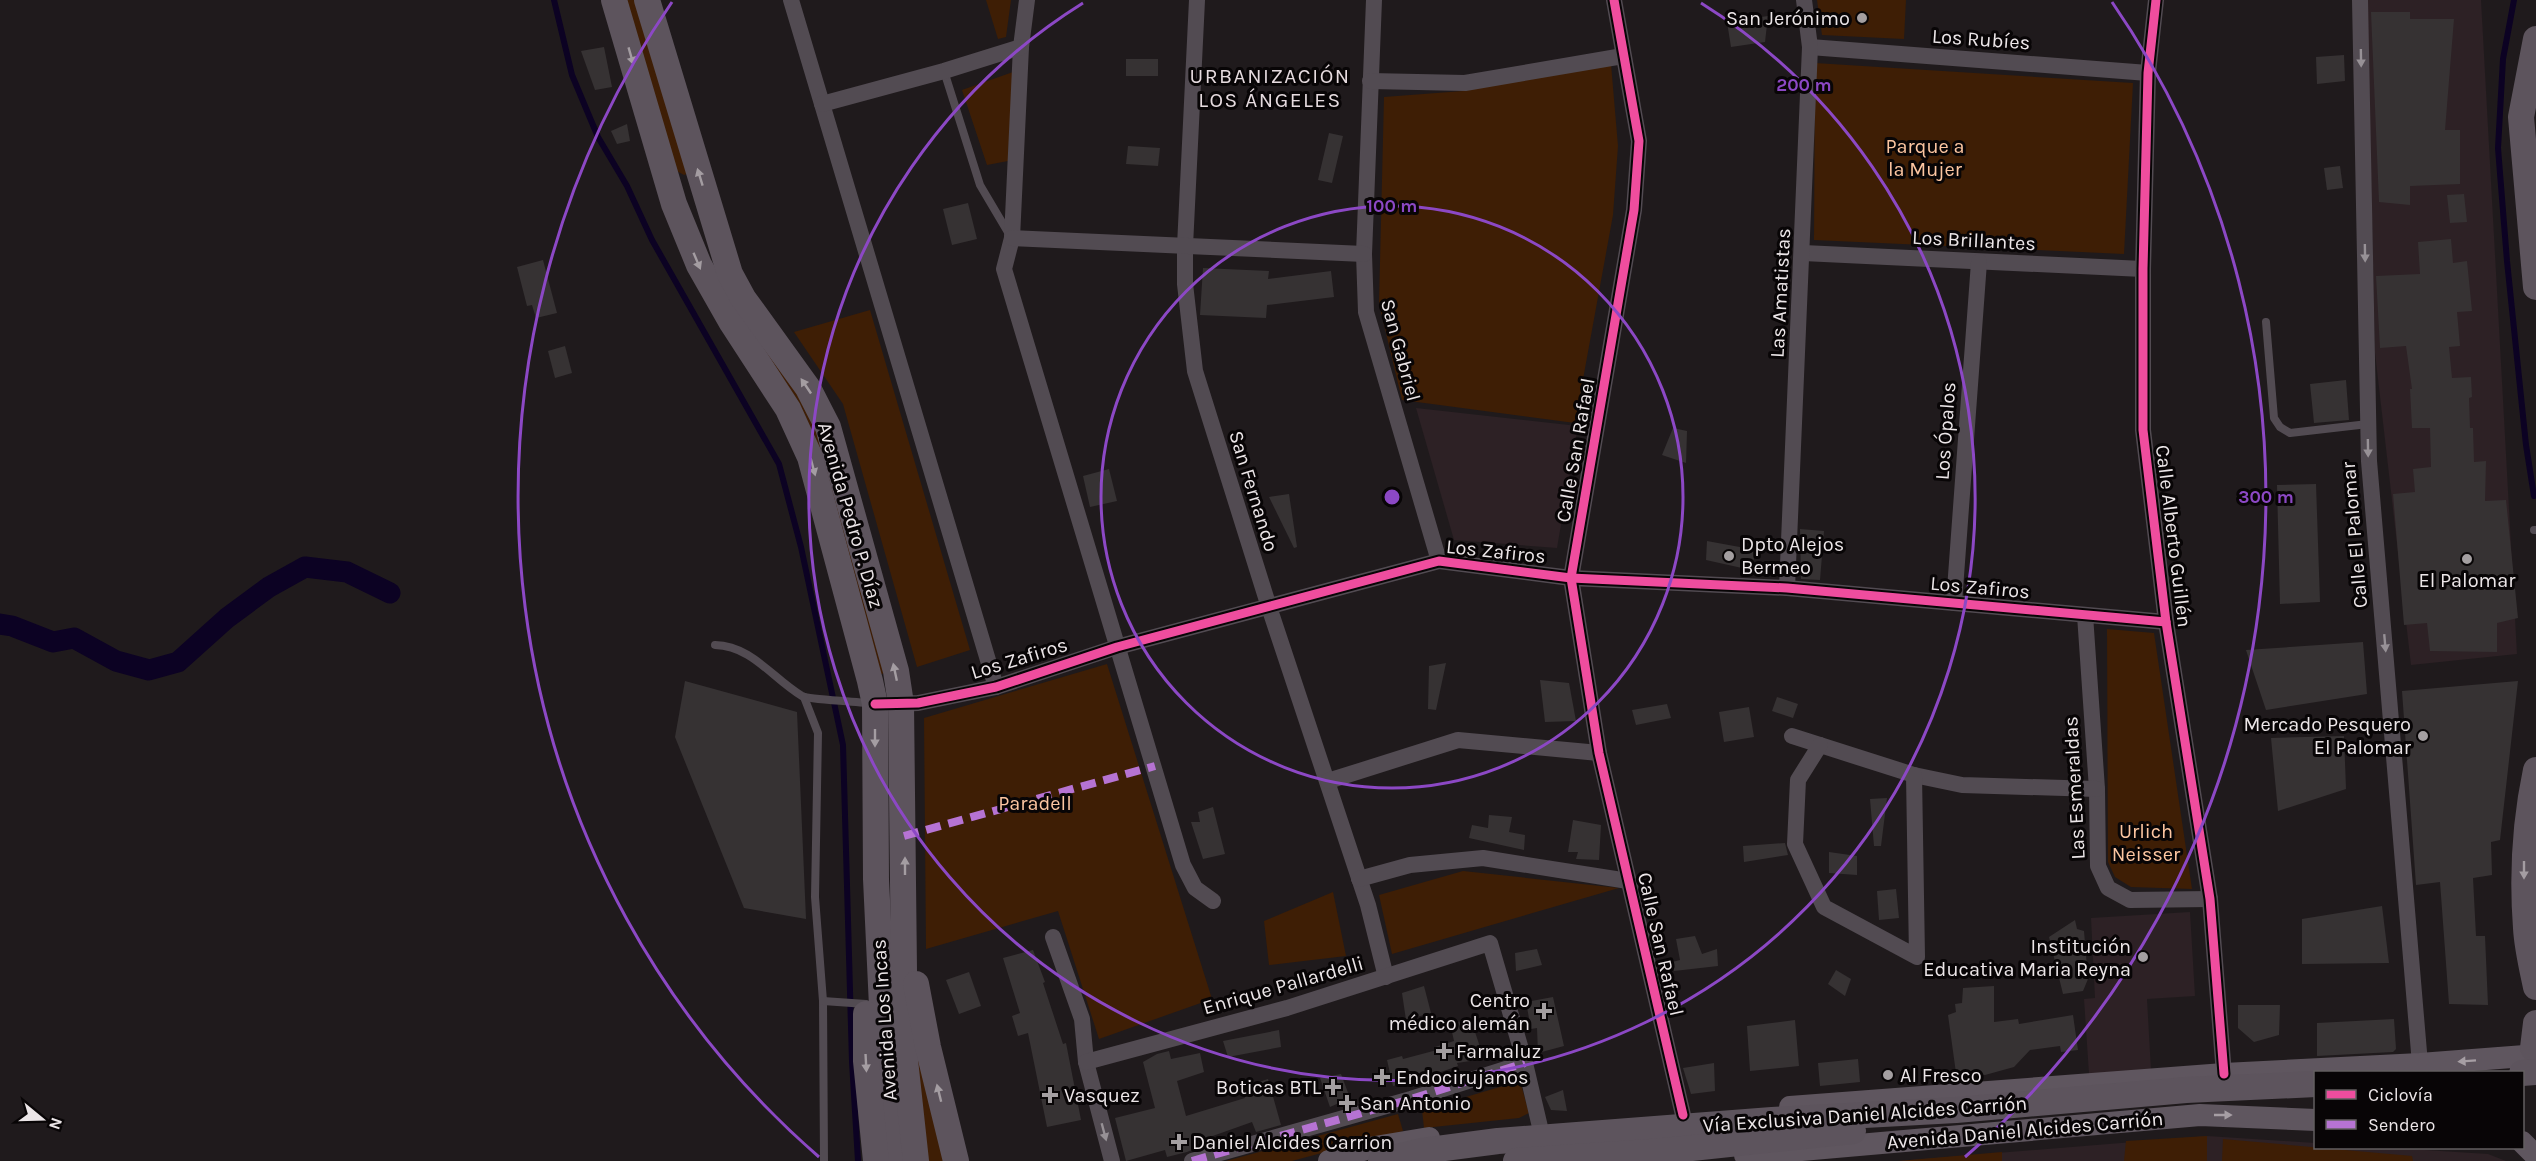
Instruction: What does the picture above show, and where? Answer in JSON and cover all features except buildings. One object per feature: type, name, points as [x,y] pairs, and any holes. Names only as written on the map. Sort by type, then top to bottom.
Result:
[{"type":"main road","name":"Avenida Pedro P. Díaz","points":[[614,0],[678,214],[710,288],[788,409],[810,457],[864,702],[876,879]]},
{"type":"main road","name":"Avenida Pedro P. Díaz","points":[[647,0],[730,274],[743,298],[808,388],[828,427],[896,671],[901,704],[905,924]]},
{"type":"main road","points":[[2536,39],[2529,116],[2536,287]]},
{"type":"main road","points":[[678,214],[708,205]]},
{"type":"main road","points":[[2536,770],[2529,803],[2524,862],[2526,930],[2536,987]]},
{"type":"main road","points":[[876,879],[862,1003],[876,1161]]},
{"type":"main road","name":"Avenida Los Incas","points":[[876,879],[885,1071],[896,1161]]},
{"type":"main road","points":[[905,924],[928,1047],[955,1157]]},
{"type":"main road","name":"Avenida Los Incas","points":[[905,924],[905,1060],[916,1161]]},
{"type":"main road","name":"Avenida Daniel Alcides Carrión","points":[[1329,1161],[1369,1148],[1436,1137],[1540,1127],[2224,1074],[2529,1056]]},
{"type":"main road","name":"Vía Exclusiva Daniel Alcides Carrión","points":[[1381,1161],[1422,1151],[1498,1141],[1772,1120],[1956,1110],[2186,1090],[2314,1084]]},
{"type":"main road","name":"Vía Exclusiva Daniel Alcides Carrión","points":[[1516,1161],[1664,1151],[1957,1120],[2163,1103],[2314,1095]]},
{"type":"main road","name":"Avenida Daniel Alcides Carrión","points":[[1662,1161],[1801,1156],[2200,1115],[2314,1120]]},
{"type":"main road","points":[[2524,1144],[2536,1156]]},
{"type":"street","points":[[791,0],[996,687]]},
{"type":"street","points":[[1027,0],[1021,46],[1012,238],[1004,269],[1183,865],[1195,888],[1213,902]]},
{"type":"street","name":"San Fernando","points":[[1197,0],[1185,246],[1185,284],[1195,371],[1269,607],[1359,879],[1386,977]]},
{"type":"street","name":"San Gabriel","points":[[1374,0],[1364,254],[1366,312],[1440,561]]},
{"type":"street","name":"Calle San Rafael","points":[[1614,0],[1639,141],[1634,210],[1571,578],[1599,753],[1683,1115]]},
{"type":"street","name":"Las Amatistas","points":[[1787,588],[1810,47],[1804,0]]},
{"type":"street","name":"Calle Alberto Guillén","points":[[2156,0],[2148,73],[2143,269],[2143,430],[2166,622],[2211,899],[2224,1074]]},
{"type":"street","name":"Calle El Palomar","points":[[2360,0],[2368,461],[2420,1064]]},
{"type":"street","points":[[822,104],[944,71],[1021,46]]},
{"type":"street","name":"Los Rubíes","points":[[1810,47],[2148,73]]},
{"type":"street","points":[[1370,81],[1465,83],[1623,56]]},
{"type":"street","points":[[1012,238],[1364,254]]},
{"type":"street","name":"Los Brillantes","points":[[1803,253],[2143,269]]},
{"type":"street","name":"Los Ópalos","points":[[1954,603],[1979,262]]},
{"type":"street","name":"Los Zafiros","points":[[864,702],[918,703],[996,687],[1117,646],[1440,561],[1571,578],[1787,588],[2166,622]]},
{"type":"street","name":"Las Esmeraldas","points":[[2085,615],[2097,789],[2098,866],[2108,888],[2130,900],[2211,899]]},
{"type":"street","points":[[1792,736],[1914,775],[1962,785],[2097,789]]},
{"type":"street","points":[[1328,781],[1458,740],[1599,753]]},
{"type":"street","points":[[1820,745],[1798,780],[1795,844],[1824,907],[1917,957],[1914,775]]},
{"type":"street","points":[[1359,879],[1410,865],[1483,858],[1628,881]]},
{"type":"street","points":[[1053,937],[1082,1019],[1086,1062],[1112,1161]]},
{"type":"street","name":"Enrique Pallardelli","points":[[1086,1062],[1287,1008],[1490,944],[1525,1063]]},
{"type":"street","points":[[1192,1161],[1411,1099],[1525,1063],[1540,1127]]},
{"type":"lane","points":[[944,71],[980,185],[1012,238]]},
{"type":"lane","points":[[2266,322],[2274,417],[2280,427],[2290,433],[2368,424]]},
{"type":"lane","points":[[714,645],[723,645],[744,652],[759,661],[804,698],[818,733],[815,897],[823,1001],[825,1161]]},
{"type":"lane","points":[[804,698],[864,702]]},
{"type":"lane","points":[[823,1001],[862,1003]]},
{"type":"shaded area","points":[[2367,0],[2481,0],[2517,654],[2411,665],[2375,353]]},
{"type":"shaded area","points":[[1416,408],[1578,426],[1557,548],[1454,540]]},
{"type":"shaded area","name":"Institución Educativa Maria Reyna","points":[[2190,912],[2195,996],[2147,999],[2151,1070],[2089,1074],[2084,999],[2095,998],[2091,918]]},
{"type":"shaded area","points":[[2207,1136],[2314,1143],[2314,1149],[2409,1149],[2488,1154],[2506,1161],[1898,1161]]},
{"type":"green space","points":[[624,0],[637,0],[689,173],[684,175],[673,169]]},
{"type":"green space","points":[[986,0],[1011,0],[1006,37],[998,39]]},
{"type":"green space","name":"San Jerónimo","points":[[1817,0],[1906,0],[1904,39],[1822,35]]},
{"type":"green space","name":"Parque a la Mujer","points":[[1815,63],[2133,83],[2124,254],[1814,240]]},
{"type":"green space","points":[[1611,64],[1618,146],[1613,215],[1575,423],[1402,400],[1379,304],[1384,97],[1463,91]]},
{"type":"green space","points":[[1013,72],[1008,161],[987,165],[962,90]]},
{"type":"green space","points":[[870,310],[970,650],[917,667],[843,404],[794,332]]},
{"type":"green space","points":[[761,340],[801,398],[819,437],[888,673],[880,674],[816,439],[798,401],[758,342]]},
{"type":"green space","name":"Urlich Neisser","points":[[2107,629],[2154,633],[2192,889],[2131,887],[2115,877],[2108,862]]},
{"type":"green space","name":"Paradell","points":[[1107,664],[1212,999],[1099,1039],[1058,911],[926,949],[924,718]]},
{"type":"green space","points":[[1463,871],[1619,888],[1392,954],[1379,895]]},
{"type":"green space","points":[[1333,892],[1346,956],[1269,965],[1264,921]]},
{"type":"green space","points":[[915,1019],[946,1161],[924,1161],[916,1102]]},
{"type":"green space","points":[[1520,1081],[1529,1113],[1519,1118],[1424,1128],[1422,1110]]},
{"type":"green space","points":[[1398,1114],[1403,1131],[1292,1161],[1226,1161]]},
{"type":"green space","points":[[2207,1136],[2207,1161],[2124,1161],[2126,1141]]},
{"type":"green space","points":[[2223,1139],[2314,1147],[2314,1149],[2412,1156],[2413,1161],[2222,1161]]},
{"type":"green space","points":[[2002,1152],[2002,1161],[1898,1161]]},
{"type":"waterway","points":[[554,0],[572,75],[598,137],[627,186],[652,240],[779,464],[801,547],[843,745],[852,1061],[858,1161]]},
{"type":"waterway","points":[[2514,0],[2503,59],[2498,148],[2526,445],[2534,496]]},
{"type":"waterway","points":[[0,624],[12,626],[53,642],[74,638],[116,661],[149,670],[178,662],[227,618],[269,587],[305,567],[347,572],[390,593]]},
{"type":"marked path","points":[[904,836],[1155,766]]},
{"type":"marked path","points":[[1192,1161],[1411,1099],[1525,1063]]},
{"type":"cycle path","points":[[1614,0],[1639,141],[1634,210],[1571,578],[1599,753],[1683,1115]]},
{"type":"cycle path","points":[[2156,0],[2148,73],[2143,269],[2143,430],[2166,622],[2210,899],[2224,1074]]},
{"type":"cycle path","points":[[875,704],[918,703],[996,687],[1117,647],[1439,561],[1571,578],[1787,588],[2166,622]]},
{"type":"place","name":"San Jerónimo","points":[[1862,18]]},
{"type":"place","name":"Dpto Alejos Bermeo","points":[[1729,556]]},
{"type":"place","name":"El Palomar","points":[[2467,559]]},
{"type":"place","name":"Mercado Pesquero El Palomar","points":[[2423,736]]},
{"type":"place","name":"Institución Educativa Maria Reyna","points":[[2143,957]]},
{"type":"place","name":"Centro médico alemán","points":[[1544,1011]]},
{"type":"place","name":"Farmaluz","points":[[1444,1051]]},
{"type":"place","name":"Al Fresco","points":[[1888,1075]]},
{"type":"place","name":"Endocirujanos","points":[[1382,1077]]},
{"type":"place","name":"Boticas BTL","points":[[1333,1087]]},
{"type":"place","name":"Vasquez","points":[[1050,1095]]},
{"type":"place","name":"San Antonio","points":[[1347,1103]]},
{"type":"place","name":"Daniel Alcides Carrion","points":[[1179,1142]]},
{"type":"district","name":"URBANIZACIÓN LOS ÁNGELES","points":[[1270,88]]}]
